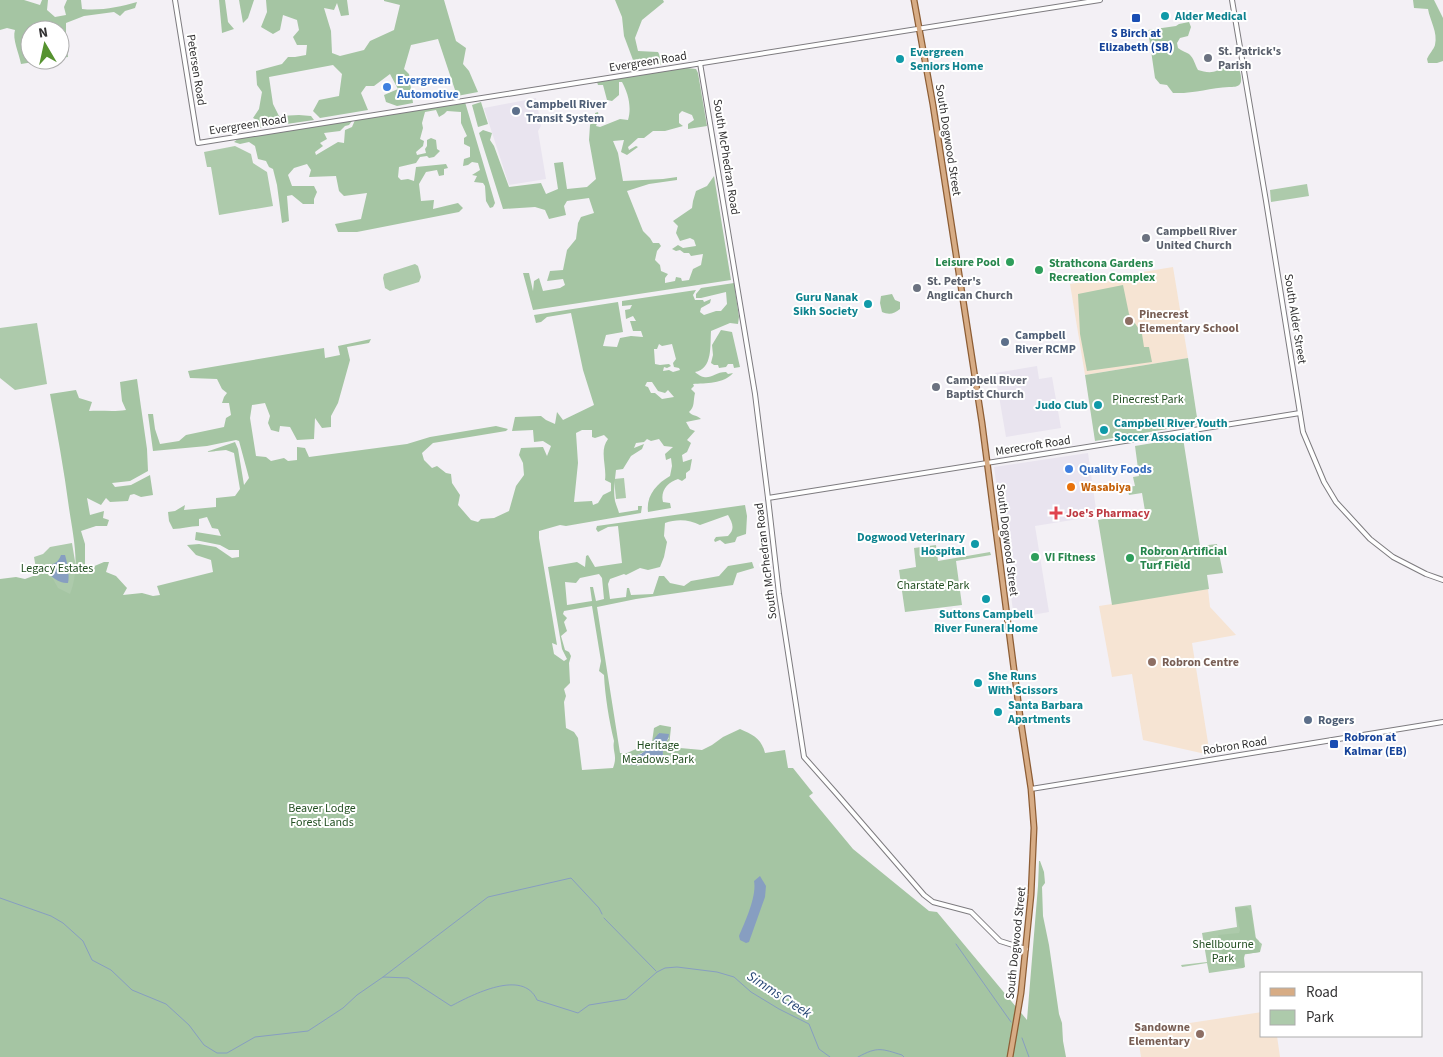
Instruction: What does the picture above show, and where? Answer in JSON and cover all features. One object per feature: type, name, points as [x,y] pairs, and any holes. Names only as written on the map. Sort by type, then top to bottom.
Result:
[{"type":"main road","name":"South Dogwood Street","points":[[914,0],[933,105],[988,463],[1018,702],[1031,789],[1034,828],[1026,949],[1021,999],[1010,1057]]},
{"type":"street","name":"Petersen Road","points":[[175,0],[198,143]]},
{"type":"street","name":"Evergreen Road","points":[[198,143],[1100,0]]},
{"type":"street","name":"South Alder Street","points":[[1232,0],[1303,432],[1307,443],[1324,482],[1336,502],[1370,539],[1393,557],[1426,574],[1443,580]]},
{"type":"street","name":"South McPhedran Road","points":[[700,63],[753,386],[779,594],[804,757],[924,895],[933,902],[971,912],[1000,941],[1026,949]]},
{"type":"street","name":"Merecroft Road","points":[[768,498],[1300,413]]},
{"type":"street","name":"Robron Road","points":[[1031,789],[1443,722]]},
{"type":"shaded area","points":[[536,98],[541,126],[538,131],[546,179],[509,185],[484,108]]},
{"type":"shaded area","name":"Pinecrest Elementary School","points":[[1173,267],[1188,358],[1085,375],[1070,284]]},
{"type":"shaded area","points":[[1037,366],[1039,379],[1052,377],[1061,428],[1006,437],[995,373]]},
{"type":"shaded area","points":[[1088,453],[1097,516],[1035,526],[1049,612],[1014,618],[994,467]]},
{"type":"shaded area","name":"Robron Centre","points":[[1208,589],[1210,607],[1236,635],[1192,643],[1210,755],[1143,740],[1132,674],[1112,677],[1099,606]]},
{"type":"shaded area","name":"Sandowne Elementary","points":[[1260,1012],[1260,1037],[1277,1037],[1280,1057],[1141,1057],[1137,1031]]},
{"type":"green space","points":[[0,0],[24,0],[40,5],[42,0],[48,0],[47,10],[55,17],[66,15],[64,7],[67,0],[81,0],[82,9],[110,8],[137,2],[135,8],[125,11],[120,16],[114,12],[84,16],[70,21],[20,20],[20,60],[15,42],[15,30],[7,28],[0,30]]},
{"type":"green space","points":[[219,0],[225,0],[228,22],[234,29],[222,33]]},
{"type":"green space","points":[[239,0],[254,0],[248,18],[243,23]]},
{"type":"green space","points":[[266,0],[347,0],[349,15],[341,16],[337,3],[334,10],[324,8],[331,31],[332,53],[340,56],[364,50],[370,41],[394,30],[400,5],[384,0],[444,0],[456,41],[466,48],[463,64],[469,71],[478,92],[457,96],[438,39],[411,45],[404,69],[409,74],[413,103],[397,106],[386,102],[384,95],[398,89],[390,74],[374,86],[366,86],[361,93],[368,110],[320,118],[313,111],[319,100],[339,96],[342,74],[333,65],[269,77],[273,104],[279,116],[311,116],[314,120],[245,130],[243,127],[259,121],[253,118],[259,109],[262,92],[257,85],[256,71],[282,64],[288,57],[306,55],[307,45],[297,45],[293,37],[299,30],[297,20],[283,15],[280,30],[273,34],[261,27],[267,12]]},
{"type":"green space","points":[[615,0],[663,0],[664,2],[642,20],[635,38],[638,51],[658,52],[664,64],[636,68],[624,36],[622,17]]},
{"type":"green space","points":[[1413,0],[1434,0],[1443,18],[1443,61],[1428,63],[1427,59],[1435,45],[1435,31],[1428,9],[1414,8]]},
{"type":"green space","points":[[1189,22],[1191,27],[1188,36],[1180,38],[1177,43],[1178,48],[1191,56],[1198,70],[1201,71],[1215,71],[1223,65],[1234,63],[1239,68],[1241,75],[1239,85],[1194,92],[1173,93],[1167,85],[1160,84],[1155,78],[1148,30]]},
{"type":"green space","points":[[687,68],[696,69],[698,73],[707,126],[688,129],[688,124],[694,120],[692,115],[682,111],[679,114],[679,123],[683,126],[665,131],[653,131],[644,138],[638,138],[628,147],[629,150],[636,146],[638,147],[627,155],[621,152],[624,140],[613,141],[618,153],[623,181],[677,177],[677,180],[649,184],[627,191],[643,231],[653,243],[659,243],[661,246],[657,251],[655,260],[660,265],[661,271],[668,274],[665,278],[665,283],[675,281],[676,277],[681,278],[682,281],[689,280],[693,269],[701,265],[703,254],[691,256],[689,253],[672,249],[678,245],[683,248],[696,246],[694,240],[690,238],[680,241],[676,233],[678,226],[673,221],[692,208],[696,191],[707,186],[714,176],[731,280],[533,310],[523,273],[529,273],[533,291],[534,281],[539,278],[543,291],[560,288],[565,285],[563,279],[547,281],[550,271],[563,270],[567,250],[576,239],[578,223],[581,217],[594,213],[589,198],[567,201],[564,206],[566,215],[549,219],[545,210],[535,207],[503,209],[479,133],[483,130],[492,133],[490,140],[509,187],[541,183],[546,194],[558,189],[554,163],[563,162],[567,189],[587,187],[596,179],[589,140],[590,125],[595,117],[595,113],[598,112],[599,119],[596,126],[600,127],[620,119],[628,120],[630,110],[629,100],[622,82],[619,82],[619,95],[612,101],[607,100],[603,85],[598,85],[597,82]]},
{"type":"green space","points":[[465,102],[495,203],[493,207],[490,208],[486,201],[483,183],[474,182],[477,176],[472,175],[480,170],[478,163],[472,162],[463,166],[464,159],[470,157],[470,147],[464,144],[464,138],[467,136],[461,123],[461,112],[447,111],[439,117],[436,110],[425,112],[420,139],[424,141],[423,146],[416,152],[417,155],[426,153],[427,140],[431,138],[436,140],[437,149],[440,151],[434,157],[420,157],[416,163],[399,167],[398,177],[401,180],[408,179],[414,181],[416,167],[446,164],[448,168],[444,169],[444,175],[439,176],[437,170],[426,172],[419,184],[421,201],[434,200],[433,209],[458,203],[463,208],[459,212],[357,232],[338,232],[335,224],[361,219],[367,193],[344,196],[339,191],[336,176],[309,177],[311,170],[307,164],[294,168],[288,175],[292,186],[314,186],[317,192],[314,204],[303,204],[292,195],[287,196],[289,221],[282,223],[273,169],[269,167],[266,161],[258,159],[255,146],[249,142],[240,144],[234,142],[239,138],[352,121],[340,131],[324,133],[327,139],[320,143],[323,146],[315,152],[316,155],[338,142],[344,143],[345,130],[352,127],[355,120]]},
{"type":"green space","points":[[481,102],[488,124],[478,127],[472,105]]},
{"type":"green space","points":[[235,146],[251,154],[253,163],[267,172],[273,206],[219,215],[211,167],[207,167],[204,152]]},
{"type":"green space","points":[[1307,184],[1309,196],[1271,202],[1270,190]]},
{"type":"green space","points":[[415,264],[418,266],[421,277],[419,282],[390,291],[385,288],[384,274]]},
{"type":"green space","name":"Beaver Lodge Forest Lands","points":[[734,283],[739,317],[738,324],[730,323],[711,331],[708,361],[701,370],[695,372],[704,377],[721,372],[733,373],[720,381],[693,384],[694,386],[691,389],[695,393],[694,404],[689,412],[701,419],[686,422],[690,429],[695,431],[687,440],[691,443],[687,452],[682,455],[683,462],[692,459],[690,470],[686,473],[686,478],[682,481],[674,480],[664,491],[663,502],[670,503],[671,508],[648,512],[650,496],[653,491],[670,476],[671,458],[666,460],[665,454],[673,447],[664,446],[659,439],[651,441],[647,439],[644,442],[636,443],[634,448],[644,444],[642,449],[631,456],[623,469],[616,470],[614,485],[615,501],[619,513],[638,510],[638,506],[642,506],[641,513],[566,526],[560,525],[539,531],[557,645],[552,643],[554,654],[564,661],[567,659],[562,649],[548,567],[577,562],[585,567],[586,556],[588,555],[595,567],[622,563],[618,526],[608,527],[598,532],[597,526],[745,505],[747,516],[746,534],[737,537],[735,542],[725,544],[720,540],[715,542],[714,540],[716,537],[728,536],[732,531],[732,524],[728,515],[700,525],[678,520],[665,523],[664,536],[667,542],[660,567],[648,570],[640,568],[626,575],[610,579],[608,584],[610,599],[626,597],[627,588],[629,588],[631,595],[653,594],[659,576],[664,576],[670,583],[684,586],[691,581],[719,576],[728,566],[752,562],[754,568],[737,573],[733,585],[636,599],[597,607],[620,753],[627,753],[652,742],[654,728],[660,725],[671,727],[669,747],[702,750],[740,729],[756,738],[765,753],[785,750],[788,768],[793,768],[813,793],[809,796],[853,849],[929,911],[937,912],[1027,1020],[1040,861],[1045,883],[1042,887],[1043,916],[1062,1023],[1066,1057],[0,1057],[0,579],[16,577],[25,579],[44,572],[53,579],[58,588],[70,594],[76,562],[63,465],[50,394],[76,390],[79,398],[92,402],[89,411],[126,410],[122,401],[120,382],[137,379],[147,449],[148,471],[130,481],[112,483],[115,487],[131,485],[150,475],[153,495],[141,497],[134,494],[130,495],[128,501],[110,502],[106,498],[101,505],[87,498],[90,515],[104,511],[103,518],[109,520],[107,526],[96,526],[81,531],[85,544],[85,570],[104,562],[109,562],[106,572],[116,576],[127,588],[123,595],[142,593],[153,596],[160,595],[157,586],[213,572],[211,560],[196,555],[187,545],[199,544],[216,547],[232,558],[239,557],[239,550],[229,550],[220,545],[195,540],[196,532],[221,536],[218,529],[212,528],[207,517],[199,519],[199,526],[180,529],[173,529],[169,521],[168,512],[175,511],[185,505],[184,510],[216,507],[216,498],[235,496],[240,489],[234,453],[226,450],[206,452],[235,442],[238,449],[244,485],[249,478],[239,441],[236,440],[207,446],[153,451],[148,414],[153,414],[160,444],[179,441],[186,435],[224,427],[226,418],[231,415],[229,403],[222,403],[227,393],[222,389],[217,379],[190,378],[188,371],[324,348],[325,358],[340,355],[338,346],[371,339],[369,343],[347,347],[350,360],[338,403],[331,416],[331,427],[322,428],[315,418],[314,439],[297,440],[290,427],[280,426],[279,432],[271,430],[268,423],[270,416],[265,403],[252,405],[250,418],[256,456],[266,457],[271,461],[284,458],[288,461],[297,460],[297,447],[305,448],[309,457],[407,444],[430,437],[496,426],[508,429],[506,431],[433,443],[422,453],[424,460],[432,468],[437,466],[446,473],[451,474],[452,483],[460,495],[458,505],[471,520],[478,522],[481,519],[494,518],[509,511],[516,486],[524,475],[523,463],[519,455],[521,448],[543,447],[547,456],[551,446],[543,441],[534,442],[533,430],[512,431],[515,417],[541,416],[555,424],[557,412],[563,420],[594,405],[583,370],[571,313],[547,317],[541,322],[536,323],[534,315],[618,302],[623,332],[606,335],[603,346],[617,347],[620,338],[631,336],[643,337],[641,331],[633,331],[630,321],[636,321],[633,316],[626,319],[625,310],[630,309],[632,305],[622,306],[622,301],[696,290],[693,295],[695,300],[703,300],[704,302],[711,299],[710,303],[701,308],[700,312],[704,315],[721,311],[727,304],[726,292],[696,298],[696,294],[701,288]],"holes":[[[659,344],[662,346],[672,344],[676,359],[673,363],[674,367],[680,370],[673,372],[669,370],[663,371],[664,367],[671,366],[669,364],[655,364],[654,349],[657,349]],[[647,382],[652,382],[658,391],[665,393],[668,390],[674,397],[662,399],[655,393],[651,393],[648,387],[645,386]],[[582,430],[592,430],[592,437],[604,435],[608,439],[604,448],[605,480],[611,483],[611,491],[603,495],[598,503],[593,505],[592,501],[574,502],[578,463],[576,433]],[[599,574],[602,578],[604,599],[596,601],[593,587],[590,587],[592,601],[567,605],[565,582],[576,583],[580,578]],[[592,606],[601,661],[599,671],[604,675],[614,741],[615,760],[613,768],[582,770],[578,738],[574,732],[566,728],[564,702],[566,696],[564,689],[570,683],[569,663],[571,656],[565,650],[561,636],[567,631],[564,622],[567,618],[563,614],[564,611]],[[659,733],[669,738],[663,745],[663,755],[655,761],[637,766],[637,755],[651,747]]]},
{"type":"green space","points":[[1123,285],[1129,314],[1142,334],[1144,347],[1149,347],[1152,362],[1087,371],[1080,334],[1078,294]]},
{"type":"green space","points":[[892,294],[895,300],[900,302],[900,309],[887,314],[882,312],[881,296]]},
{"type":"green space","points":[[37,323],[47,384],[15,390],[0,378],[0,328]]},
{"type":"green space","points":[[721,330],[732,332],[740,367],[734,368],[733,364],[728,364],[726,367],[719,368],[718,365],[711,363],[713,355],[712,345]]},
{"type":"green space","name":"Pinecrest Park","points":[[1188,358],[1198,424],[1095,441],[1085,375]]},
{"type":"green space","points":[[1183,438],[1200,546],[1217,544],[1223,573],[1207,575],[1209,589],[1112,605],[1098,520],[1145,511],[1142,493],[1129,495],[1127,487],[1135,486],[1133,477],[1139,476],[1135,446]]},
{"type":"green space","points":[[624,478],[626,498],[616,499],[614,479]]},
{"type":"green space","name":"Legacy Estates","points":[[72,543],[81,598],[75,599],[38,580],[34,557],[43,554],[50,547]]},
{"type":"green space","name":"Charstate Park","points":[[936,545],[938,561],[990,552],[991,555],[956,561],[962,605],[905,612],[899,570],[916,567],[914,548]]},
{"type":"green space","name":"Shellbourne Park","points":[[1251,905],[1256,939],[1262,944],[1260,952],[1241,955],[1243,968],[1209,973],[1207,963],[1182,967],[1181,965],[1207,962],[1202,933],[1237,927],[1235,907]]},
{"type":"green space","points":[[1247,907],[1251,911],[1255,937],[1259,941],[1260,952],[1245,954],[1245,967],[1243,968],[1222,964],[1223,956],[1218,935],[1239,933],[1235,908]]},
{"type":"water","points":[[61,555],[65,555],[66,558],[68,583],[56,580],[46,570],[47,566],[59,560]]},
{"type":"water","points":[[659,733],[669,734],[663,748],[663,755],[647,763],[630,765],[629,763],[637,755],[653,745],[654,739]]},
{"type":"water","points":[[760,876],[766,886],[765,897],[749,942],[746,943],[740,940],[739,936],[754,894],[754,881]]},
{"type":"waterway","points":[[383,977],[488,897],[571,878],[599,908],[602,914]]},
{"type":"waterway","points":[[0,898],[51,916],[63,923],[83,941],[92,960],[111,970],[132,990],[166,1004],[189,1025],[204,1045],[217,1053],[227,1053],[255,1037],[308,1031],[343,1008],[357,995],[383,977],[408,978],[451,1006],[471,996],[497,987],[521,986],[530,991],[537,1000],[578,1013],[589,1005],[626,999],[657,972],[665,968],[677,967],[717,972],[734,977],[751,992],[809,1024],[819,1049],[830,1057]]},
{"type":"waterway","name":"Simms Creek","points":[[604,918],[656,971]]},
{"type":"waterway","points":[[956,944],[1011,1022]]},
{"type":"waterway","points":[[1022,1038],[1029,1057]]},
{"type":"waterway","name":"Simms Creek","points":[[858,1057],[875,1050],[890,1051],[904,1057]]},
{"type":"place","name":"Alder Medical","points":[[1165,16]]},
{"type":"place","name":"S Birch at Elizabeth (SB)","points":[[1136,18]]},
{"type":"place","name":"St. Patrick's Parish","points":[[1208,58]]},
{"type":"place","name":"Evergreen Seniors Home","points":[[900,59]]},
{"type":"place","name":"Evergreen Automotive","points":[[387,87]]},
{"type":"place","name":"Campbell River Transit System","points":[[516,111]]},
{"type":"place","name":"Campbell River United Church","points":[[1146,238]]},
{"type":"place","name":"Leisure Pool","points":[[1010,262]]},
{"type":"place","name":"Strathcona Gardens Recreation Complex","points":[[1039,270]]},
{"type":"place","name":"St. Peter's Anglican Church","points":[[917,288]]},
{"type":"place","name":"Guru Nanak Sikh Society","points":[[868,304]]},
{"type":"place","name":"Pinecrest Elementary School","points":[[1129,321]]},
{"type":"place","name":"Campbell River RCMP","points":[[1005,342]]},
{"type":"place","name":"Campbell River Baptist Church","points":[[936,387]]},
{"type":"place","name":"Judo Club","points":[[1098,405]]},
{"type":"place","name":"Campbell River Youth Soccer Association","points":[[1104,430]]},
{"type":"place","name":"Quality Foods","points":[[1069,469]]},
{"type":"place","name":"Wasabiya","points":[[1071,487]]},
{"type":"place","name":"Joe's Pharmacy","points":[[1056,513]]},
{"type":"place","name":"Dogwood Veterinary Hospital","points":[[975,544]]},
{"type":"place","name":"VI Fitness","points":[[1035,557]]},
{"type":"place","name":"Robron Artificial Turf Field","points":[[1130,558]]},
{"type":"place","name":"Suttons Campbell River Funeral Home","points":[[986,599]]},
{"type":"place","name":"Robron Centre","points":[[1152,662]]},
{"type":"place","name":"She Runs With Scissors","points":[[978,683]]},
{"type":"place","name":"Santa Barbara Apartments","points":[[998,712]]},
{"type":"place","name":"Rogers","points":[[1308,720]]},
{"type":"place","name":"Robron at Kalmar (EB)","points":[[1334,744]]},
{"type":"place","name":"Sandowne Elementary","points":[[1200,1034]]},
{"type":"park label","name":"Heritage Meadows Park","points":[[658,752]]}]
